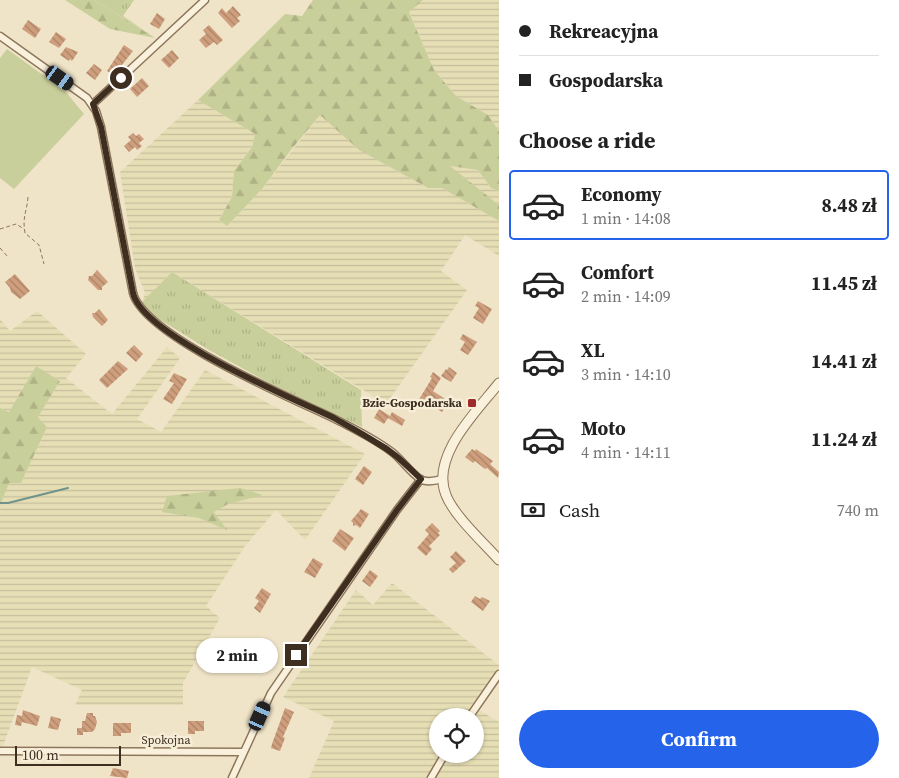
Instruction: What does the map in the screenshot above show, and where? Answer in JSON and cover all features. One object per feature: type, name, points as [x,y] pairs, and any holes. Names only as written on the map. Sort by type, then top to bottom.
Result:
[{"type":"street","points":[[93,104],[205,0]]},
{"type":"street","points":[[0,36],[88,98],[93,104],[101,127],[134,300],[142,311],[174,336],[208,356],[271,390],[334,419],[392,452],[421,479],[430,482],[442,479]]},
{"type":"street","points":[[499,383],[453,442],[445,460],[442,479],[446,496],[453,506],[499,560]]},
{"type":"street","points":[[232,778],[271,693],[397,510],[421,479]]},
{"type":"street","points":[[476,708],[499,674]]},
{"type":"street","name":"Spokojna","points":[[0,750],[243,752]]},
{"type":"street","points":[[430,778],[439,763]]},
{"type":"path","points":[[28,197],[28,204],[24,213],[24,229],[26,235],[39,245],[44,264]]},
{"type":"path","points":[[0,229],[16,224],[24,229]]},
{"type":"path","points":[[0,248],[8,257]]},
{"type":"shaded area","points":[[423,0],[499,0],[499,131],[488,115],[456,96],[434,70],[409,11]]},
{"type":"shaded area","points":[[198,100],[255,134],[252,147],[234,171],[232,197],[219,220],[227,226],[262,189],[320,115],[359,150],[428,188],[442,188],[499,221],[499,256],[465,235],[441,271],[467,290],[386,404],[172,272],[142,303],[145,293],[135,268],[120,172]]},
{"type":"shaded area","points":[[449,166],[478,170],[491,188],[499,191],[499,205]]},
{"type":"shaded area","points":[[37,311],[86,354],[66,378],[112,414],[167,347],[180,358],[137,419],[161,432],[205,370],[365,454],[305,540],[276,510],[245,546],[206,606],[220,618],[183,683],[183,705],[75,705],[82,690],[32,667],[3,746],[0,746],[0,506],[9,483],[21,483],[47,427],[38,417],[60,381],[36,366],[9,412],[0,408],[0,319],[10,331]]},
{"type":"shaded area","points":[[392,583],[499,665],[499,677],[480,708],[429,708],[429,763],[484,763],[484,713],[499,722],[499,778],[309,778],[334,721],[283,697],[356,590],[373,605]]},
{"type":"green space","points":[[65,0],[94,0],[155,38],[110,29]]},
{"type":"green space","points":[[94,0],[134,0],[123,16],[155,38]]},
{"type":"green space","points":[[313,0],[423,0],[409,12],[434,70],[456,96],[488,115],[499,131],[499,191],[491,188],[478,170],[450,166],[499,205],[499,221],[442,188],[428,188],[359,150],[320,115],[262,189],[227,226],[219,220],[232,197],[234,171],[252,147],[255,134],[198,100],[285,14],[302,16]]},
{"type":"green space","points":[[7,49],[65,91],[84,114],[14,189],[0,178],[0,58]]},
{"type":"green space","points":[[172,272],[361,390],[362,427],[269,383],[209,350],[138,306]]},
{"type":"green space","points":[[36,366],[60,381],[38,417],[47,427],[21,483],[9,483],[0,506],[0,408],[9,412]]},
{"type":"green space","points":[[240,488],[263,495],[228,504],[214,512],[227,530],[199,518],[162,512],[167,496]]},
{"type":"building","points":[[233,6],[241,15],[237,18],[240,21],[232,28],[218,13],[222,8],[226,13]]},
{"type":"building","points":[[157,13],[165,19],[159,29],[150,24]]},
{"type":"building","points":[[28,20],[41,29],[35,38],[22,29]]},
{"type":"building","points":[[209,25],[223,40],[217,45],[214,42],[206,48],[199,40],[206,34],[203,30]]},
{"type":"building","points":[[56,32],[66,39],[59,48],[49,42]]},
{"type":"building","points":[[124,45],[133,51],[115,76],[107,71]]},
{"type":"building","points":[[66,47],[78,52],[72,61],[60,55]]},
{"type":"building","points":[[172,50],[179,58],[169,68],[161,60]]},
{"type":"building","points":[[94,64],[102,70],[95,80],[86,73]]},
{"type":"building","points":[[142,78],[149,86],[137,97],[130,89]]},
{"type":"building","points":[[133,133],[136,136],[139,134],[144,139],[139,143],[142,146],[137,150],[135,147],[129,152],[124,146],[131,140],[128,137]]},
{"type":"building","points":[[97,270],[108,282],[102,287],[102,290],[98,290],[88,280],[89,276],[92,276]]},
{"type":"building","points":[[15,274],[30,291],[20,299],[11,292],[5,282]]},
{"type":"building","points":[[478,301],[492,309],[483,324],[473,318],[479,308],[475,306]]},
{"type":"building","points":[[99,309],[108,320],[102,326],[93,317],[92,313]]},
{"type":"building","points":[[463,334],[477,342],[468,355],[460,350],[465,342],[460,339]]},
{"type":"building","points":[[134,345],[143,354],[136,362],[126,353]]},
{"type":"building","points":[[118,361],[128,369],[107,388],[99,380]]},
{"type":"building","points":[[449,367],[457,373],[451,382],[441,376]]},
{"type":"building","points":[[433,372],[441,378],[433,391],[445,399],[443,401],[448,404],[442,412],[425,401],[420,409],[415,406],[432,378],[430,377]]},
{"type":"building","points":[[174,373],[187,379],[172,404],[163,399],[174,383],[169,381]]},
{"type":"building","points":[[379,409],[390,416],[392,412],[405,420],[402,426],[388,418],[384,424],[374,418]]},
{"type":"building","points":[[472,449],[475,451],[476,449],[493,461],[490,464],[499,472],[498,478],[487,468],[485,469],[475,461],[473,463],[465,457]]},
{"type":"building","points":[[364,466],[372,472],[363,485],[355,479]]},
{"type":"building","points":[[361,509],[369,514],[360,528],[356,525],[353,526],[351,521]]},
{"type":"building","points":[[432,523],[440,531],[438,533],[440,535],[429,546],[432,549],[426,556],[417,548],[429,534],[425,530]]},
{"type":"building","points":[[340,529],[354,538],[345,551],[332,541]]},
{"type":"building","points":[[456,551],[466,561],[453,573],[449,569],[456,563],[450,557]]},
{"type":"building","points":[[313,558],[323,564],[315,578],[304,572]]},
{"type":"building","points":[[370,570],[378,576],[370,587],[362,581]]},
{"type":"building","points":[[262,588],[271,594],[260,613],[254,608],[259,601],[255,598]]},
{"type":"building","points":[[475,596],[490,601],[483,611],[471,602]]},
{"type":"building","points":[[285,708],[294,712],[283,737],[285,738],[280,751],[271,748]]},
{"type":"building","points":[[23,710],[40,716],[37,726],[22,722],[21,726],[15,725],[17,715],[22,716]]},
{"type":"building","points":[[87,713],[93,713],[93,716],[95,716],[97,722],[95,729],[92,732],[83,732],[83,735],[77,735],[77,728],[82,728],[82,721],[85,721]]},
{"type":"building","points":[[51,716],[61,719],[58,730],[48,728]]},
{"type":"building","points":[[188,721],[204,721],[204,731],[195,731],[195,734],[188,734]]},
{"type":"building","points":[[113,723],[131,723],[131,733],[121,733],[121,736],[113,736]]},
{"type":"building","points":[[113,768],[129,771],[127,778],[110,776]]},
{"type":"waterway","points":[[0,503],[8,503],[68,488]]},
{"type":"place","name":"Bzie-Gospodarska","points":[[472,403]]},
{"type":"route","points":[[121,78],[93,104],[101,127],[134,300],[138,306],[168,332],[208,356],[271,390],[334,419],[392,452],[421,479],[397,510],[296,655]]}]
